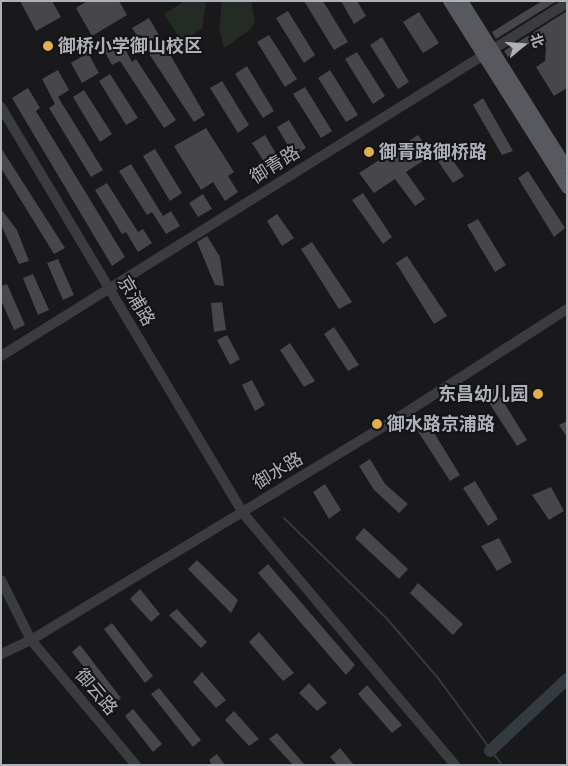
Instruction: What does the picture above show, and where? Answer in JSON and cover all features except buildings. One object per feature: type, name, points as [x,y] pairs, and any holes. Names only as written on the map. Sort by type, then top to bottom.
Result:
[{"type":"main road","points":[[448,1],[488,54],[567,168]]},
{"type":"main road","points":[[462,1],[488,54],[567,188]]},
{"type":"street","name":"御青路","points":[[1,356],[567,3]]},
{"type":"street","name":"京浦路","points":[[1,108],[242,512],[455,765]]},
{"type":"street","name":"御水路","points":[[1,654],[31,640],[400,417],[567,309]]},
{"type":"street","name":"御云路","points":[[1,580],[31,640],[136,765]]},
{"type":"shaded area","points":[[185,1],[206,1],[202,29],[181,41],[164,14]]},
{"type":"shaded area","points":[[222,1],[251,1],[255,22],[251,29],[224,48],[219,28]]},
{"type":"waterway","points":[[284,518],[388,620],[438,678],[502,765]]},
{"type":"waterway","points":[[490,751],[567,679]]},
{"type":"place","name":"御桥小学御山校区","points":[[48,46]]},
{"type":"place","name":"御青路御桥路","points":[[369,152]]},
{"type":"place","name":"东昌幼儿园","points":[[538,394]]},
{"type":"place","name":"御水路京浦路","points":[[377,424]]}]
